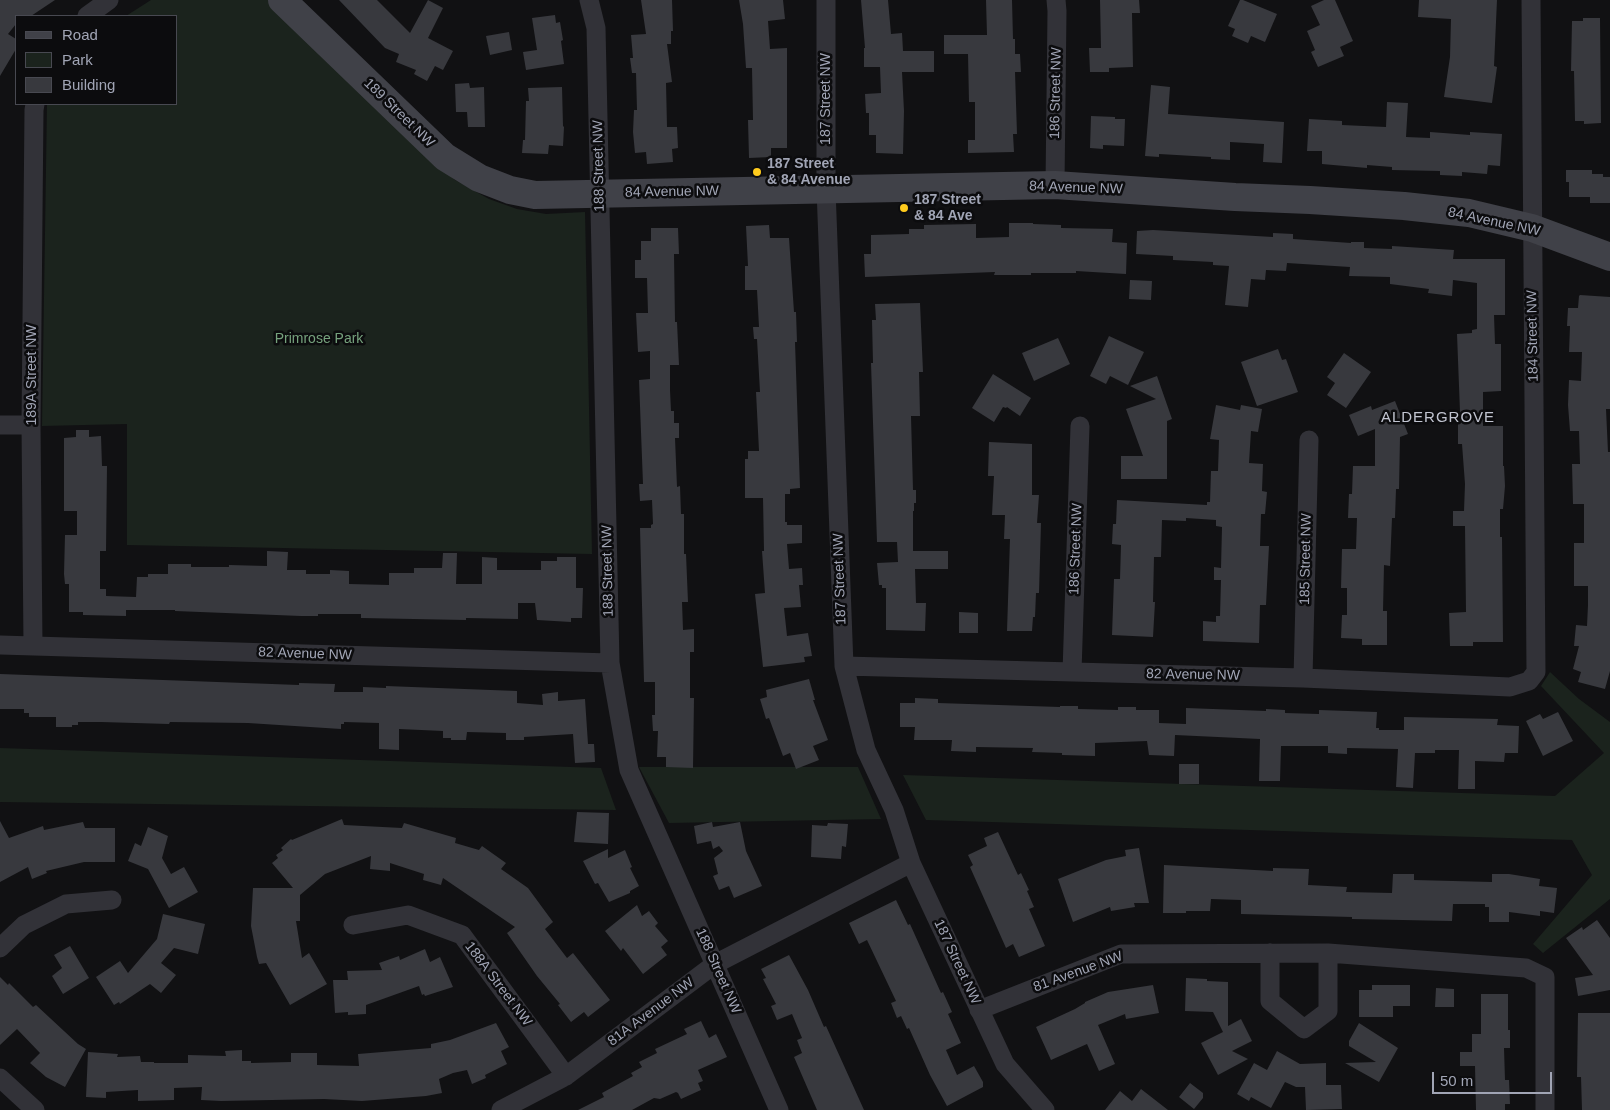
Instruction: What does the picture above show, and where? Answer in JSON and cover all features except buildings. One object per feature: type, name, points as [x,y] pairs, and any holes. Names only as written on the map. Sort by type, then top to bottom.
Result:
[{"type":"street","points":[[88,15],[109,0]]},
{"type":"street","name":"189 Street NW","points":[[282,0],[445,157],[480,178],[510,190],[535,195]]},
{"type":"street","name":"188 Street NW","points":[[589,0],[596,28],[610,663],[629,770],[779,1110]]},
{"type":"street","name":"187 Street NW","points":[[826,0],[826,189],[844,666],[866,750],[894,810],[911,863],[1005,1064],[1045,1110]]},
{"type":"street","name":"186 Street NW","points":[[1055,185],[1058,11],[1056,0]]},
{"type":"street","name":"184 Street NW","points":[[1531,0],[1536,672]]},
{"type":"street","name":"189A Street NW","points":[[32,646],[31,425],[35,105]]},
{"type":"street","name":"84 Avenue NW","points":[[535,195],[1055,185],[1404,206],[1469,213],[1532,228],[1610,257]]},
{"type":"street","points":[[0,425],[31,425]]},
{"type":"street","name":"186 Street NW","points":[[1072,672],[1080,426]]},
{"type":"street","name":"185 Street NW","points":[[1303,678],[1309,440]]},
{"type":"street","name":"82 Avenue NW","points":[[0,645],[610,663]]},
{"type":"street","name":"82 Avenue NW","points":[[844,666],[1303,678],[1510,687],[1529,681],[1536,672]]},
{"type":"street","name":"81A Avenue NW","points":[[501,1110],[566,1076],[715,964],[911,863]]},
{"type":"street","points":[[0,948],[24,925],[66,904],[112,900]]},
{"type":"street","name":"188A Street NW","points":[[353,925],[408,916],[462,935],[566,1076]]},
{"type":"street","points":[[1270,953],[1270,1001],[1304,1029],[1328,1011],[1328,954]]},
{"type":"street","name":"81 Avenue NW","points":[[979,1010],[1121,954],[1328,954],[1526,968],[1545,977],[1545,1110]]},
{"type":"street","points":[[0,1078],[35,1110]]},
{"type":"green space","name":"Primrose Park","points":[[151,0],[270,0],[377,110],[455,180],[489,199],[517,209],[546,214],[585,212],[592,554],[127,545],[127,424],[42,426],[47,105],[178,105],[178,15],[128,15]]},
{"type":"green space","points":[[1550,672],[1579,699],[1610,722],[1610,899],[1543,953],[1533,944],[1592,875],[1572,840],[926,820],[903,775],[1555,796],[1604,753],[1541,686]]},
{"type":"green space","points":[[0,748],[601,768],[616,810],[0,802]]},
{"type":"green space","points":[[639,767],[858,767],[881,819],[669,823]]},
{"type":"place","name":"187 Street & 84 Avenue","points":[[757,172]]},
{"type":"place","name":"187 Street & 84 Ave","points":[[904,208]]},
{"type":"district","name":"ALDERGROVE","points":[[1438,418]]}]
